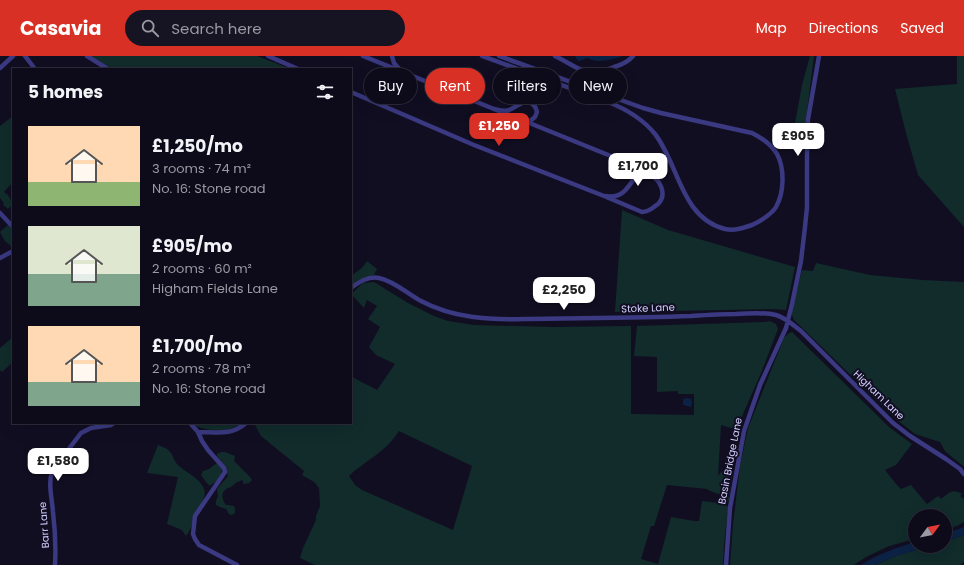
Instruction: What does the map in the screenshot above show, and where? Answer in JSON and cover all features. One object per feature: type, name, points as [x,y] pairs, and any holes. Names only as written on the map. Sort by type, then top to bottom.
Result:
[{"type":"street","points":[[0,68],[13,56]]},
{"type":"street","points":[[25,56],[34,68]]},
{"type":"street","points":[[87,56],[99,67]]},
{"type":"street","points":[[268,56],[296,68]]},
{"type":"street","points":[[363,56],[391,68]]},
{"type":"street","points":[[371,56],[375,61]]},
{"type":"street","points":[[392,56],[397,68]]},
{"type":"street","points":[[482,56],[608,102],[636,116],[655,134],[668,154],[692,207],[698,214],[713,225],[731,230],[744,228],[757,223],[776,208],[782,188],[782,167],[776,153],[763,138],[752,133],[649,110],[499,56]]},
{"type":"street","points":[[555,56],[582,71],[590,73],[598,73],[618,66],[625,63],[633,56]]},
{"type":"street","name":"Basin Bridge Lane","points":[[726,565],[730,508],[744,431],[760,385],[786,328],[801,261],[807,207],[806,155],[808,119],[819,56]]},
{"type":"street","points":[[417,79],[628,163]]},
{"type":"street","points":[[352,92],[474,145],[642,212],[646,212],[659,203],[662,192],[657,180],[652,176],[642,175],[635,178],[622,194],[611,197],[604,196]]},
{"type":"street","points":[[494,109],[500,111],[507,110],[515,108],[524,102],[531,102],[536,108],[536,115],[534,119],[530,121],[522,120]]},
{"type":"street","points":[[0,213],[12,226]]},
{"type":"street","points":[[0,258],[12,252]]},
{"type":"street","name":"Stoke Lane","points":[[352,287],[363,280],[379,278],[390,282],[422,301],[440,309],[460,315],[480,318],[508,320],[634,318],[755,313],[768,314],[788,321]]},
{"type":"street","name":"Higham Lane","points":[[788,321],[801,331],[893,423],[960,469],[964,474]]},
{"type":"street","name":"Barr Lane","points":[[55,565],[53,512],[50,485],[52,471],[81,433],[91,428],[111,424]]},
{"type":"street","points":[[191,424],[198,432],[208,450],[224,468],[225,472],[195,516],[193,534],[198,545],[237,565]]},
{"type":"street","points":[[198,432],[228,433],[237,430],[245,424]]},
{"type":"green space","points":[[90,56],[257,56],[288,68],[111,68]]},
{"type":"green space","points":[[810,56],[814,56],[804,135],[793,134],[802,85]]},
{"type":"green space","points":[[957,56],[964,56],[964,227],[918,175],[895,89],[957,84]]},
{"type":"green space","points":[[12,117],[12,183],[4,192],[8,195],[12,202],[12,205],[8,209],[3,205],[4,203],[0,198],[0,126]]},
{"type":"green space","points":[[622,210],[668,230],[795,267],[786,310],[615,312]]},
{"type":"green space","points":[[8,225],[12,229],[12,247],[5,241],[0,232]]},
{"type":"green space","points":[[367,261],[377,269],[374,275],[360,280],[352,285],[352,275],[362,268]]},
{"type":"green space","points":[[816,263],[870,275],[964,282],[964,467],[945,451],[940,442],[915,434],[896,419],[794,320],[792,308],[802,270],[813,271]]},
{"type":"green space","points":[[374,282],[408,303],[434,316],[448,321],[474,325],[553,327],[631,326],[631,414],[694,415],[694,394],[678,394],[678,391],[657,392],[657,357],[634,356],[637,326],[770,321],[776,324],[778,329],[743,414],[738,430],[721,425],[718,476],[721,472],[729,468],[733,470],[728,502],[724,496],[707,489],[667,485],[654,526],[651,526],[641,559],[658,564],[671,517],[699,521],[702,501],[726,504],[728,507],[723,565],[315,565],[300,558],[316,520],[320,506],[319,488],[314,482],[302,475],[304,471],[261,436],[255,424],[352,424],[352,377],[377,390],[395,364],[376,355],[369,347],[380,327],[368,319],[377,306],[367,300],[364,308],[352,295],[352,293],[363,283]],"holes":[[[399,431],[472,466],[453,530],[362,490],[355,485],[349,476],[388,445]]]},
{"type":"green space","points":[[792,332],[889,427],[912,444],[896,465],[885,470],[896,484],[901,489],[911,485],[927,504],[938,496],[941,499],[953,491],[959,492],[962,494],[960,496],[964,499],[964,522],[952,528],[952,509],[908,509],[908,541],[889,546],[866,557],[854,565],[730,565],[740,466],[748,428],[784,338]]},
{"type":"green space","points":[[12,338],[12,363],[2,372],[0,370],[0,348]]},
{"type":"green space","points":[[197,424],[239,424],[225,430],[213,430],[195,426]]},
{"type":"green space","points":[[158,445],[166,448],[172,454],[177,464],[201,483],[205,492],[190,530],[186,536],[182,530],[167,524],[178,477],[147,473]]},
{"type":"green space","points":[[221,452],[235,456],[234,461],[252,480],[249,483],[243,484],[243,480],[239,481],[223,492],[222,498],[226,505],[234,506],[235,513],[231,515],[226,509],[216,505],[218,496],[217,489],[228,476],[226,468],[217,456],[217,454]]},
{"type":"green space","points":[[217,463],[222,468],[222,471],[217,480],[210,486],[201,475],[203,471],[209,469]]},
{"type":"green space","points":[[964,535],[964,562],[960,565],[875,565],[908,552],[952,553],[952,539]]},
{"type":"water","points":[[575,56],[623,56],[610,60],[596,61],[587,58],[578,61]]},
{"type":"water","points":[[683,399],[691,399],[691,407],[683,405]]},
{"type":"water","points":[[964,527],[964,535],[952,539],[952,531]]},
{"type":"water","points":[[908,544],[908,552],[875,565],[861,565],[881,554]]}]
